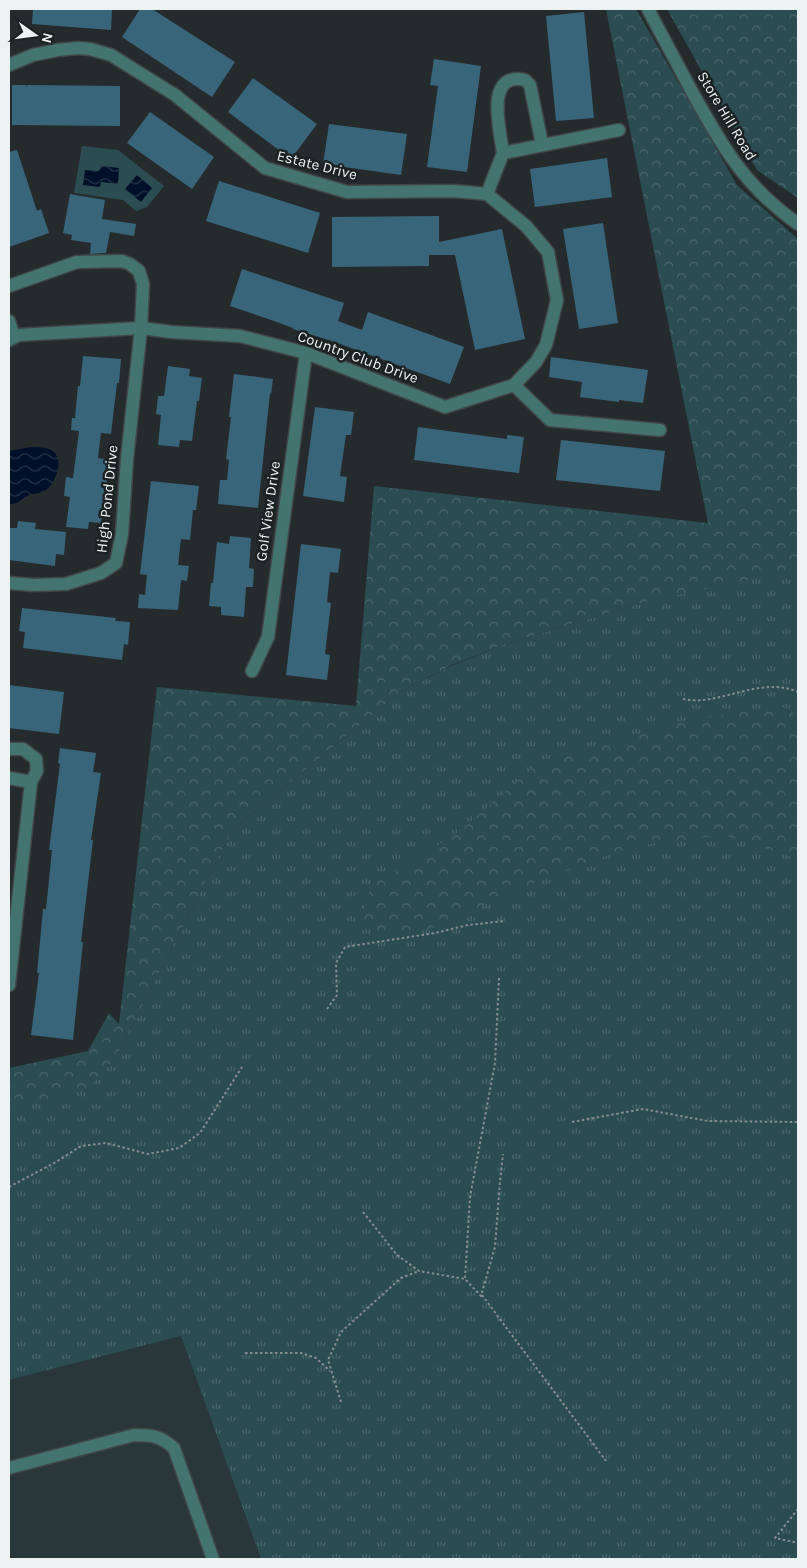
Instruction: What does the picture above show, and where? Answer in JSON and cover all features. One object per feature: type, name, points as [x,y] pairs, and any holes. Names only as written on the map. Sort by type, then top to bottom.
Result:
[{"type":"street","name":"Store Hill Road","points":[[648,9],[730,157],[763,196],[798,224]]},
{"type":"street","name":"Estate Drive","points":[[9,65],[33,55],[58,50],[90,49],[111,55],[175,95],[264,168],[347,192],[454,191],[486,194]]},
{"type":"street","points":[[542,144],[530,85],[526,80],[512,79],[500,89],[498,110],[503,153],[486,194],[526,226],[548,252],[557,300],[546,345],[536,362],[514,385],[550,420],[660,430]]},
{"type":"street","points":[[503,153],[619,130]]},
{"type":"street","points":[[9,286],[77,262],[122,261],[139,271],[143,284],[141,328]]},
{"type":"street","points":[[9,321],[11,338]]},
{"type":"street","name":"Country Club Drive","points":[[11,338],[19,335],[141,328],[171,332],[240,336],[306,353],[445,407],[514,385]]},
{"type":"street","name":"High Pond Drive","points":[[9,583],[33,585],[66,584],[100,573],[116,562],[122,534],[127,459],[141,328]]},
{"type":"street","name":"Golf View Drive","points":[[252,671],[268,637],[306,353]]},
{"type":"street","points":[[9,748],[23,749],[36,759],[37,771],[31,782],[9,984]]},
{"type":"street","points":[[9,778],[31,782]]},
{"type":"street","points":[[9,1468],[134,1435],[150,1435],[162,1438],[174,1448],[213,1559]]},
{"type":"path","points":[[682,699],[701,701],[770,686],[793,689],[798,692]]},
{"type":"path","points":[[326,1009],[337,995],[336,963],[345,947],[435,933],[468,925],[505,921]]},
{"type":"path","points":[[465,1278],[470,1197],[495,1063],[498,978]]},
{"type":"path","points":[[9,1187],[56,1162],[81,1146],[106,1143],[148,1154],[179,1148],[200,1133],[242,1067]]},
{"type":"path","points":[[572,1122],[642,1109],[708,1121],[798,1122]]},
{"type":"path","points":[[482,1295],[495,1248],[503,1154]]},
{"type":"path","points":[[363,1212],[396,1255],[419,1271],[465,1278],[482,1295],[606,1461]]},
{"type":"path","points":[[341,1402],[328,1360],[341,1332],[402,1278],[419,1271]]},
{"type":"path","points":[[245,1353],[301,1352],[316,1358],[332,1372]]},
{"type":"path","points":[[798,1508],[775,1538],[798,1543]]},
{"type":"shaded area","points":[[181,1336],[261,1559],[9,1559],[9,1380]]},
{"type":"green space","points":[[606,9],[636,9],[737,185],[798,239],[798,569],[641,603],[502,645],[452,665],[400,692],[233,829],[116,1057],[90,1087],[9,1111],[9,1068],[88,1051],[109,1013],[119,1024],[157,687],[356,706],[374,486],[708,523]]},
{"type":"green space","points":[[667,9],[798,9],[798,198],[757,170]]},
{"type":"green space","points":[[82,146],[118,150],[164,186],[147,207],[136,211],[123,200],[74,193]]},
{"type":"green space","points":[[798,522],[798,1559],[261,1559],[181,1336],[9,1380],[9,1082],[116,1057],[233,829],[400,692],[451,666],[502,645],[641,603]]},
{"type":"green space","points":[[781,706],[798,716],[798,859],[724,835],[634,846],[534,883],[430,929],[384,937],[363,917],[372,881],[400,870],[461,830],[535,766],[679,722]]},
{"type":"water","points":[[102,166],[119,168],[118,184],[101,182],[100,187],[83,185],[85,170],[98,171]]},
{"type":"water","points":[[137,175],[152,188],[141,202],[125,189]]},
{"type":"water","points":[[31,447],[46,448],[54,452],[58,461],[57,473],[49,488],[45,491],[32,494],[16,503],[9,504],[9,451]]},
{"type":"building","points":[[33,9],[112,9],[111,30],[32,24]]},
{"type":"building","points":[[140,9],[152,9],[235,62],[212,97],[122,37]]},
{"type":"building","points":[[584,12],[594,118],[556,121],[546,16]]},
{"type":"building","points":[[434,59],[481,66],[467,172],[427,167],[438,86],[430,85]]},
{"type":"building","points":[[253,78],[317,124],[291,159],[228,112]]},
{"type":"building","points":[[12,85],[26,85],[26,87],[27,85],[120,86],[120,126],[12,125]]},
{"type":"building","points":[[150,112],[214,157],[192,189],[127,143]]},
{"type":"building","points":[[329,124],[407,134],[401,175],[323,164]]},
{"type":"building","points":[[17,150],[37,211],[41,209],[49,233],[9,247],[9,152]]},
{"type":"building","points":[[607,158],[612,197],[535,207],[530,169]]},
{"type":"building","points":[[219,181],[320,213],[308,253],[206,221]]},
{"type":"building","points":[[70,194],[105,200],[102,219],[136,224],[134,236],[110,232],[106,253],[90,254],[91,243],[71,240],[72,235],[63,233]]},
{"type":"building","points":[[439,216],[439,242],[502,229],[525,339],[475,350],[455,255],[429,255],[429,266],[332,267],[332,217]]},
{"type":"building","points":[[603,223],[618,323],[579,329],[563,229]]},
{"type":"building","points":[[242,269],[344,303],[338,321],[362,330],[368,312],[464,347],[450,384],[230,306]]},
{"type":"building","points":[[83,356],[121,359],[111,434],[101,433],[98,458],[110,460],[101,523],[89,522],[88,529],[66,527],[70,497],[64,496],[66,477],[73,478],[79,431],[71,430],[72,418],[75,418]]},
{"type":"building","points":[[551,357],[648,370],[643,403],[580,397],[582,382],[549,377]]},
{"type":"building","points":[[168,366],[190,369],[189,376],[202,378],[192,441],[180,440],[179,447],[158,445],[161,415],[156,414],[158,396],[164,396]]},
{"type":"building","points":[[234,374],[273,379],[258,508],[218,504],[220,480],[227,480],[229,460],[226,459]]},
{"type":"building","points":[[315,407],[354,412],[351,435],[346,435],[340,476],[347,477],[344,502],[303,496]]},
{"type":"building","points":[[418,427],[507,439],[507,435],[524,437],[519,473],[414,460]]},
{"type":"building","points":[[561,440],[665,451],[660,491],[556,480]]},
{"type":"building","points":[[151,481],[199,486],[196,510],[193,510],[190,540],[181,539],[178,565],[189,566],[187,581],[181,580],[178,610],[138,608],[139,594],[145,595],[147,575],[140,574]]},
{"type":"building","points":[[18,521],[36,523],[35,529],[66,532],[64,555],[56,554],[55,566],[9,560],[9,528],[17,528]]},
{"type":"building","points":[[230,536],[251,538],[249,568],[254,569],[253,587],[246,587],[244,617],[221,615],[221,607],[209,606],[217,542],[229,544]]},
{"type":"building","points":[[301,544],[341,549],[338,573],[330,572],[327,602],[331,603],[325,654],[330,655],[327,680],[286,675]]},
{"type":"building","points":[[22,608],[116,618],[115,621],[130,622],[128,645],[124,644],[122,660],[23,648],[25,632],[19,631]]},
{"type":"building","points":[[9,685],[64,692],[59,734],[9,728]]},
{"type":"building","points":[[60,748],[96,753],[93,772],[101,773],[91,840],[93,840],[81,942],[83,942],[73,1040],[31,1035],[39,973],[37,973],[43,909],[46,909],[52,850],[49,850],[60,764],[58,763]]}]
